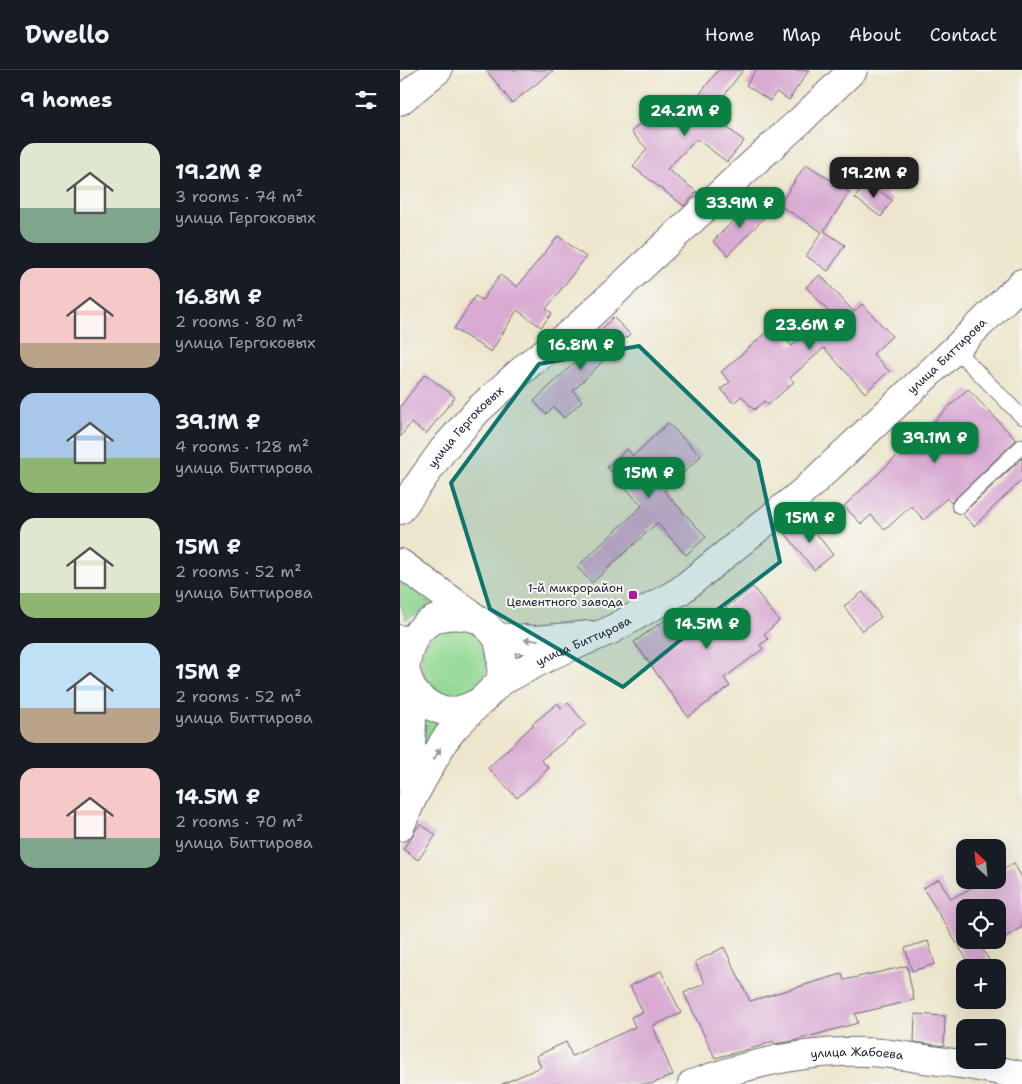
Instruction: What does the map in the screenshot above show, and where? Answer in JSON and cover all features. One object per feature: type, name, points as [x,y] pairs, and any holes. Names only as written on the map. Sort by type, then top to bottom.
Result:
[{"type":"street","points":[[400,101],[438,70]]},
{"type":"street","name":"улица Гергоковых","points":[[400,510],[443,450],[478,410],[529,364],[574,330],[853,70]]},
{"type":"street","name":"улица Биттирова","points":[[413,797],[449,735],[491,691],[554,654],[619,626],[680,591],[771,518],[852,447],[1022,283]]},
{"type":"street","points":[[400,563],[487,626],[497,637],[502,653],[503,666],[491,691],[459,712],[436,709],[424,703],[406,678],[411,643],[428,622],[440,617],[454,615],[475,618]]},
{"type":"street","points":[[497,637],[536,640],[597,635]]},
{"type":"street","points":[[400,639],[406,678],[413,797],[400,827]]},
{"type":"street","name":"улица Жабоева","points":[[692,1084],[754,1064],[802,1055],[865,1052],[952,1063],[1022,1076]]},
{"type":"lane","points":[[955,349],[1022,418]]},
{"type":"lane","points":[[959,506],[1022,446]]},
{"type":"highlighted area","points":[[639,346],[758,461],[780,562],[717,610],[623,687],[490,609],[451,483],[539,364]]},
{"type":"green space","points":[[401,579],[432,605],[406,620],[400,603]]},
{"type":"green space","points":[[454,628],[467,631],[477,638],[484,648],[487,661],[484,674],[477,684],[467,691],[454,694],[441,691],[431,684],[424,674],[421,661],[424,648],[431,638],[441,631]]},
{"type":"green space","points":[[419,713],[442,721],[429,747],[418,744]]},
{"type":"building","points":[[486,70],[554,70],[512,103]]},
{"type":"building","points":[[718,70],[743,70],[710,114],[744,141],[727,162],[697,139],[667,169],[697,192],[684,206],[633,167],[647,149],[631,132],[661,104],[678,123]]},
{"type":"building","points":[[756,70],[809,70],[789,100],[776,92],[770,101],[746,85]]},
{"type":"building","points":[[806,164],[849,192],[824,231],[845,245],[828,271],[806,256],[822,232],[779,205]]},
{"type":"building","points":[[867,182],[892,200],[881,217],[855,198]]},
{"type":"building","points":[[752,202],[766,216],[728,255],[713,241]]},
{"type":"building","points":[[558,236],[586,257],[546,309],[552,313],[541,327],[517,310],[491,352],[454,329],[475,296],[482,300],[500,275],[517,287]]},
{"type":"building","points":[[820,275],[854,312],[862,304],[892,336],[873,354],[889,371],[865,393],[824,348],[790,378],[794,382],[768,405],[764,401],[754,410],[742,396],[733,403],[721,389],[730,382],[721,372],[774,326],[792,346],[829,312],[806,287]]},
{"type":"building","points":[[613,317],[630,334],[573,391],[582,401],[564,418],[554,407],[546,414],[534,401],[604,335],[600,331]]},
{"type":"building","points":[[425,374],[455,397],[426,434],[411,423],[400,437],[400,407]]},
{"type":"building","points":[[968,389],[1016,440],[951,503],[947,498],[924,520],[911,506],[885,530],[871,515],[861,524],[844,506]]},
{"type":"building","points":[[668,423],[701,456],[664,491],[706,537],[686,555],[657,523],[592,583],[577,567],[642,506],[607,467],[627,449],[633,456]]},
{"type":"building","points":[[1022,458],[1022,480],[974,526],[962,514]]},
{"type":"building","points":[[805,519],[833,555],[814,570],[786,534]]},
{"type":"building","points":[[753,587],[779,621],[764,634],[768,639],[760,645],[763,649],[724,678],[730,686],[688,717],[634,642],[676,612],[692,634]]},
{"type":"building","points":[[863,592],[881,617],[862,631],[844,606]]},
{"type":"building","points":[[558,703],[561,708],[568,703],[586,724],[541,760],[549,768],[517,798],[488,768],[532,724]]},
{"type":"building","points":[[420,824],[436,835],[418,860],[403,849]]},
{"type":"building","points":[[1014,863],[1022,878],[1022,927],[1006,936],[1006,899],[956,899],[956,942],[923,888],[939,879],[951,899],[969,889],[1006,889],[1006,868]]},
{"type":"building","points":[[928,941],[935,964],[912,971],[905,948]]},
{"type":"building","points":[[724,947],[750,1001],[842,974],[844,980],[907,966],[914,1000],[855,1014],[858,1023],[789,1042],[774,1044],[773,1041],[715,1058],[684,993],[705,983],[695,962]]},
{"type":"building","points":[[960,949],[985,949],[983,950],[988,959],[966,959]]},
{"type":"building","points":[[661,971],[681,1013],[653,1026],[673,1075],[651,1084],[502,1084],[541,1067],[536,1056],[566,1042],[572,1056],[635,1027],[631,1017],[643,1012],[630,986]]},
{"type":"building","points":[[915,1014],[945,1016],[944,1046],[914,1042]]},
{"type":"place","name":"1-й микрорайон Цементного завода","points":[[633,595]]}]
